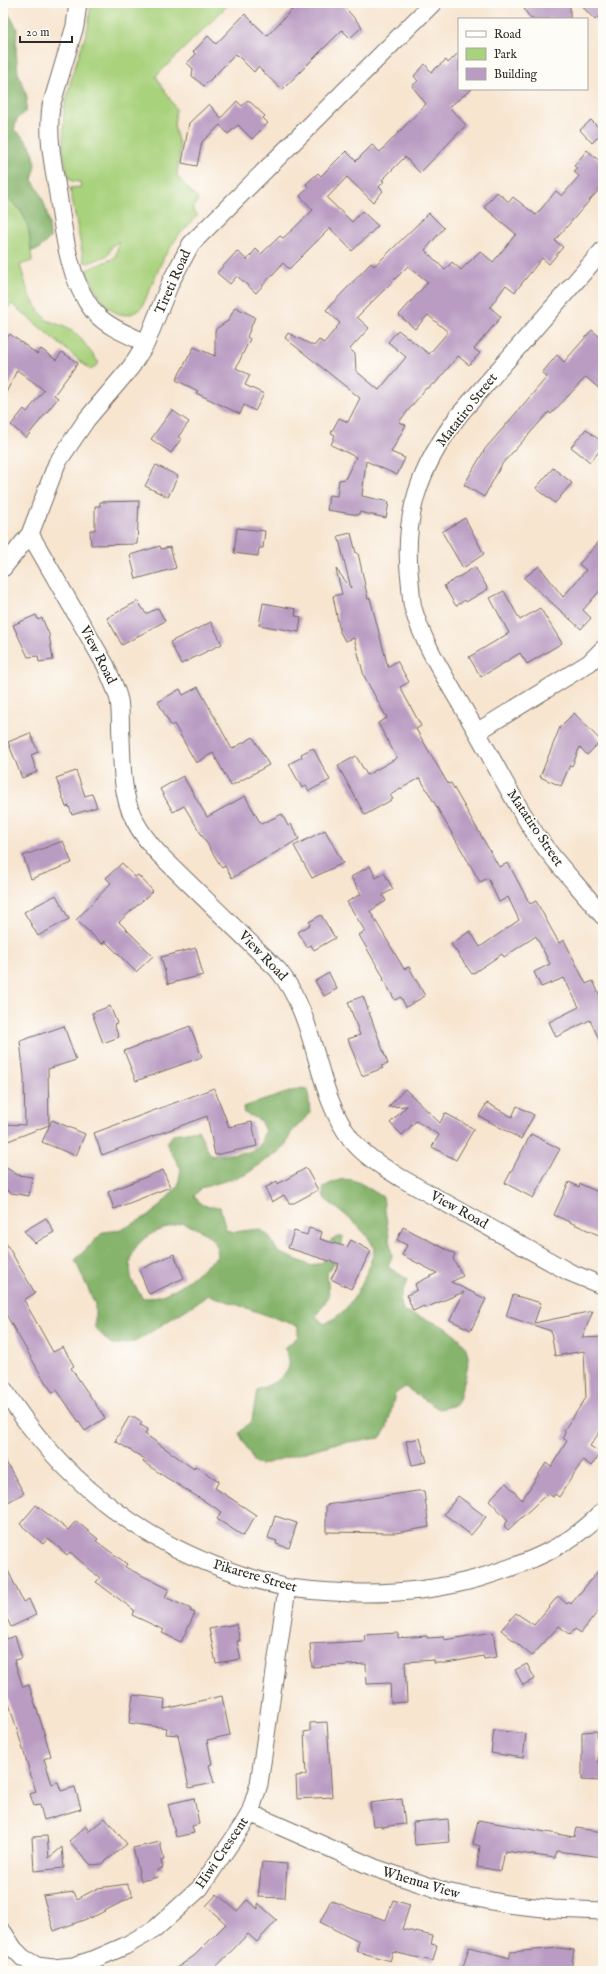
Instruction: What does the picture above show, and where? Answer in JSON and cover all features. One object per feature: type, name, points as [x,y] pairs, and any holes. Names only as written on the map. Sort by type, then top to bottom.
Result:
[{"type":"street","points":[[78,3],[75,26],[55,92],[50,118],[50,150],[67,247],[82,293],[94,312],[101,319],[146,343]]},
{"type":"street","name":"Tireti Road","points":[[3,568],[30,534],[57,463],[87,419],[131,367],[146,343],[170,281],[190,244],[433,3]]},
{"type":"street","name":"Matatiro Street","points":[[603,250],[459,415],[444,436],[429,461],[417,487],[411,515],[407,558],[413,608],[428,646],[510,793],[541,842],[603,916]]},
{"type":"street","name":"View Road","points":[[30,534],[106,666],[114,685],[119,700],[120,711],[123,790],[134,821],[146,840],[155,850],[278,970],[291,985],[304,1015],[336,1111],[351,1139],[378,1164],[401,1178],[569,1272],[603,1286]]},
{"type":"street","points":[[477,732],[589,663],[603,649]]},
{"type":"street","name":"Pikarere Street","points":[[3,1388],[20,1414],[63,1466],[111,1509],[145,1532],[199,1559],[252,1578],[287,1588],[342,1593],[405,1593],[459,1584],[515,1567],[539,1557],[566,1542],[603,1511]]},
{"type":"street","name":"Hiwi Crescent","points":[[3,1932],[14,1949],[23,1958],[38,1966],[54,1968],[73,1966],[125,1946],[155,1929],[200,1888],[235,1839],[250,1813],[259,1784],[287,1588]]},
{"type":"street","name":"Whenua View","points":[[250,1813],[375,1868],[446,1892],[507,1904],[553,1909],[603,1911]]},
{"type":"green space","points":[[91,3],[230,3],[156,76],[176,109],[174,126],[180,148],[177,176],[198,200],[192,210],[198,215],[178,236],[164,257],[142,307],[132,313],[123,315],[115,312],[107,306],[95,288],[86,270],[114,258],[119,241],[112,246],[108,255],[89,263],[84,262],[70,188],[81,187],[80,182],[72,181],[71,178],[68,178],[63,149],[64,109],[73,72],[88,28]]},
{"type":"green space","points":[[3,4],[17,28],[16,51],[18,73],[27,97],[26,111],[17,119],[14,130],[26,140],[33,152],[35,165],[32,180],[43,200],[47,215],[50,238],[39,249],[31,251],[29,232],[25,218],[18,207],[3,195]]},
{"type":"green space","points":[[3,195],[19,209],[24,216],[29,231],[32,261],[20,265],[29,295],[39,311],[47,320],[67,328],[78,335],[99,363],[91,370],[12,304],[3,315]]},
{"type":"green space","points":[[302,1088],[308,1090],[310,1113],[291,1133],[284,1148],[245,1175],[201,1188],[194,1196],[202,1205],[220,1207],[226,1230],[234,1232],[259,1229],[269,1236],[278,1252],[312,1266],[323,1262],[332,1239],[343,1236],[341,1254],[327,1273],[329,1296],[316,1316],[324,1324],[343,1311],[350,1303],[362,1284],[374,1252],[372,1245],[362,1230],[324,1198],[324,1187],[333,1182],[348,1179],[361,1183],[383,1197],[392,1256],[388,1267],[407,1279],[400,1301],[404,1312],[444,1327],[453,1333],[466,1348],[468,1357],[467,1367],[459,1399],[456,1405],[439,1409],[405,1387],[395,1394],[387,1428],[380,1438],[333,1444],[260,1465],[255,1463],[239,1433],[252,1420],[257,1390],[279,1380],[288,1370],[288,1356],[284,1348],[298,1337],[298,1326],[209,1295],[135,1342],[112,1345],[95,1328],[95,1304],[75,1260],[103,1232],[121,1230],[153,1213],[178,1186],[181,1169],[166,1143],[174,1134],[198,1130],[211,1156],[248,1152],[259,1147],[265,1131],[260,1120],[244,1113],[243,1107]],"holes":[[[182,1223],[207,1234],[215,1244],[217,1257],[192,1278],[173,1290],[153,1297],[142,1298],[131,1276],[130,1264],[137,1245],[152,1233],[162,1229]]]},
{"type":"building","points":[[298,3],[341,3],[362,27],[350,38],[342,30],[282,90],[258,67],[254,72],[236,54],[204,86],[192,76],[193,69],[187,63],[196,54],[193,52],[208,36],[216,44],[245,14],[267,36]]},
{"type":"building","points":[[532,3],[570,3],[570,18],[530,18],[524,9]]},
{"type":"building","points":[[579,3],[603,3],[603,12],[595,20]]},
{"type":"building","points":[[458,53],[458,90],[471,90],[449,107],[466,125],[420,173],[405,157],[382,180],[384,181],[379,187],[383,191],[373,202],[347,177],[327,198],[352,222],[362,211],[378,226],[352,251],[330,228],[289,269],[283,263],[256,293],[237,276],[230,284],[217,273],[237,251],[247,260],[256,249],[261,254],[280,236],[283,238],[292,230],[313,210],[300,196],[309,187],[306,184],[318,173],[321,176],[346,151],[356,161],[372,145],[380,152],[426,104],[412,86],[418,81],[414,76],[425,64],[431,72],[446,60],[448,63]]},
{"type":"building","points":[[248,100],[265,116],[263,118],[268,123],[252,139],[238,125],[228,134],[220,125],[202,142],[197,166],[182,163],[189,123],[209,104],[221,118],[237,101],[242,106]]},
{"type":"building","points":[[591,120],[603,132],[592,143],[580,130]]},
{"type":"building","points":[[587,150],[603,164],[603,185],[555,241],[563,247],[549,264],[542,258],[515,292],[506,285],[490,307],[501,317],[474,349],[480,353],[469,365],[458,356],[434,385],[433,383],[429,388],[426,388],[399,422],[406,425],[391,452],[405,458],[397,475],[366,461],[362,496],[389,502],[386,518],[359,512],[359,515],[327,510],[329,495],[337,496],[339,480],[345,479],[356,457],[331,445],[335,435],[331,433],[339,418],[348,422],[360,398],[285,338],[288,333],[314,346],[319,340],[324,343],[340,323],[326,310],[371,263],[374,266],[429,213],[444,228],[425,250],[445,270],[452,262],[461,270],[480,251],[493,262],[516,234],[484,207],[497,192],[509,202],[513,197],[536,215],[556,191],[562,196],[579,176],[574,172],[577,168],[574,166]],"holes":[[[408,266],[428,282],[399,315],[415,329],[428,315],[448,332],[429,354],[398,330],[388,342],[406,357],[379,390],[356,371],[355,354],[350,349],[369,328],[357,317]]]},
{"type":"building","points":[[235,307],[255,317],[247,337],[250,339],[236,368],[250,375],[245,385],[264,394],[255,411],[244,405],[240,414],[196,393],[198,391],[176,380],[194,347],[215,356],[215,331],[228,321]]},
{"type":"building","points":[[592,330],[603,340],[603,392],[586,377],[551,414],[549,412],[502,464],[484,497],[464,485],[485,449],[547,377],[542,373],[557,355],[564,362]]},
{"type":"building","points":[[10,334],[37,354],[41,349],[56,360],[62,352],[78,363],[54,395],[58,398],[26,438],[11,425],[24,409],[27,412],[44,390],[17,370],[3,399],[3,343]]},
{"type":"building","points":[[172,410],[189,422],[178,437],[181,439],[171,453],[151,439]]},
{"type":"building","points":[[586,429],[603,443],[603,447],[590,462],[571,447]]},
{"type":"building","points":[[156,465],[178,476],[168,497],[145,486]]},
{"type":"building","points":[[553,468],[572,483],[555,503],[536,488]]},
{"type":"building","points":[[139,501],[137,544],[91,545],[90,530],[95,530],[95,506],[100,506],[100,502]]},
{"type":"building","points":[[465,518],[484,554],[463,568],[442,532]]},
{"type":"building","points":[[237,528],[265,531],[263,548],[259,548],[258,556],[234,553]]},
{"type":"building","points":[[351,533],[356,553],[358,553],[368,599],[370,598],[388,667],[397,661],[409,682],[400,687],[421,726],[416,729],[448,784],[451,783],[499,867],[508,863],[530,904],[536,901],[559,943],[564,940],[586,984],[593,981],[603,1002],[603,1048],[590,1020],[556,1037],[549,1022],[579,1007],[564,978],[541,987],[534,972],[550,964],[536,936],[504,957],[502,954],[472,974],[451,944],[470,931],[480,947],[519,920],[508,897],[499,902],[488,878],[480,882],[420,778],[390,795],[393,799],[365,815],[338,766],[356,756],[367,775],[397,758],[378,723],[387,718],[364,676],[354,638],[345,641],[340,632],[333,596],[342,594],[336,569],[351,588],[338,536]]},
{"type":"building","points":[[603,537],[603,587],[583,610],[591,618],[581,629],[524,578],[539,566],[563,597],[586,570],[579,564]]},
{"type":"building","points":[[160,546],[161,549],[170,547],[176,568],[136,579],[130,555]]},
{"type":"building","points":[[475,567],[488,589],[456,606],[444,586]]},
{"type":"building","points":[[504,591],[520,620],[540,608],[562,643],[527,664],[520,653],[481,677],[469,657],[509,633],[490,598]]},
{"type":"building","points":[[138,601],[146,614],[158,608],[165,621],[122,645],[107,618]]},
{"type":"building","points":[[263,603],[296,609],[295,616],[301,617],[299,632],[259,625]]},
{"type":"building","points":[[36,615],[38,620],[42,618],[49,634],[53,660],[39,662],[38,656],[28,657],[13,625]]},
{"type":"building","points":[[211,622],[222,644],[181,664],[170,642]]},
{"type":"building","points":[[198,687],[232,749],[253,737],[269,765],[231,786],[213,753],[196,763],[174,724],[171,726],[158,702],[180,689],[183,695]]},
{"type":"building","points":[[574,713],[601,741],[587,755],[580,747],[561,786],[540,777],[560,727]]},
{"type":"building","points":[[30,733],[38,752],[31,755],[37,772],[22,778],[8,742]]},
{"type":"building","points":[[313,748],[330,780],[309,791],[306,786],[302,788],[289,764],[302,757],[301,754]]},
{"type":"building","points":[[76,771],[85,796],[92,794],[97,807],[72,815],[69,806],[66,807],[56,778]]},
{"type":"building","points":[[183,776],[207,817],[245,796],[261,824],[282,814],[288,826],[291,824],[299,839],[232,878],[225,866],[222,868],[184,806],[173,812],[160,789]]},
{"type":"building","points":[[325,830],[343,863],[312,878],[294,846]]},
{"type":"building","points":[[63,841],[72,863],[31,879],[23,856]]},
{"type":"building","points":[[122,863],[135,877],[138,875],[153,891],[119,922],[153,956],[136,972],[105,941],[102,944],[76,920],[111,883],[106,878]]},
{"type":"building","points":[[370,866],[376,878],[384,873],[393,889],[383,895],[386,901],[370,911],[404,969],[409,967],[425,996],[406,1007],[401,997],[395,1000],[383,979],[384,978],[359,935],[365,931],[347,902],[361,894],[351,877]]},
{"type":"building","points":[[56,895],[69,919],[38,936],[24,912]]},
{"type":"building","points":[[321,915],[335,938],[314,950],[311,945],[307,947],[298,932],[310,925],[309,922]]},
{"type":"building","points":[[196,948],[203,975],[168,984],[161,957]]},
{"type":"building","points":[[329,973],[337,989],[324,996],[315,981]]},
{"type":"building","points":[[363,996],[388,1064],[381,1066],[383,1068],[362,1076],[348,1039],[360,1035],[348,1002]]},
{"type":"building","points":[[110,1006],[117,1023],[114,1024],[119,1037],[103,1043],[92,1013]]},
{"type":"building","points":[[64,1026],[76,1060],[48,1069],[49,1125],[3,1143],[3,1124],[25,1125],[24,1076],[20,1041]]},
{"type":"building","points":[[190,1026],[202,1057],[136,1081],[124,1051]]},
{"type":"building","points":[[214,1088],[229,1127],[252,1122],[257,1146],[215,1155],[207,1116],[102,1155],[94,1133]]},
{"type":"building","points":[[405,1089],[440,1123],[445,1113],[474,1129],[456,1160],[432,1147],[439,1135],[416,1121],[402,1135],[390,1123],[407,1106],[388,1107]]},
{"type":"building","points":[[487,1103],[512,1117],[517,1106],[534,1115],[521,1139],[479,1116]]},
{"type":"building","points":[[52,1120],[85,1134],[76,1156],[42,1142]]},
{"type":"building","points":[[531,1134],[560,1149],[533,1198],[505,1183]]},
{"type":"building","points":[[3,1166],[18,1175],[32,1177],[29,1196],[11,1193],[3,1188]]},
{"type":"building","points":[[306,1168],[318,1190],[294,1203],[289,1203],[284,1195],[272,1202],[265,1188],[277,1181],[278,1184]]},
{"type":"building","points":[[163,1170],[170,1187],[114,1209],[108,1192]]},
{"type":"building","points":[[569,1182],[579,1187],[580,1184],[603,1194],[603,1237],[554,1215]]},
{"type":"building","points":[[46,1218],[54,1232],[35,1243],[24,1231]]},
{"type":"building","points":[[403,1227],[455,1254],[453,1259],[463,1276],[451,1282],[486,1299],[471,1330],[450,1320],[464,1292],[425,1308],[424,1306],[413,1311],[407,1295],[417,1290],[415,1284],[437,1273],[402,1255],[407,1245],[397,1240]]},
{"type":"building","points":[[309,1228],[322,1232],[320,1239],[347,1247],[351,1240],[371,1251],[351,1289],[331,1279],[339,1264],[288,1248],[294,1231],[307,1235]]},
{"type":"building","points":[[3,1238],[35,1293],[24,1300],[53,1352],[63,1347],[74,1366],[71,1368],[105,1418],[85,1431],[57,1390],[53,1393],[45,1382],[3,1309]]},
{"type":"building","points":[[174,1254],[184,1278],[149,1294],[139,1270]]},
{"type":"building","points":[[513,1295],[541,1303],[534,1323],[593,1311],[582,1338],[603,1337],[603,1427],[590,1446],[601,1453],[591,1466],[583,1460],[559,1497],[555,1494],[553,1497],[548,1493],[508,1530],[504,1526],[508,1520],[489,1500],[506,1483],[522,1500],[546,1463],[551,1467],[567,1441],[563,1438],[565,1432],[564,1430],[586,1398],[584,1351],[555,1356],[551,1331],[506,1316]]},
{"type":"building","points":[[129,1417],[135,1417],[142,1422],[140,1425],[148,1429],[145,1434],[194,1469],[195,1466],[219,1481],[215,1488],[256,1515],[243,1536],[217,1519],[222,1512],[167,1478],[143,1462],[145,1459],[115,1441]]},
{"type":"building","points":[[420,1438],[427,1462],[412,1465],[406,1441]]},
{"type":"building","points":[[3,1457],[24,1493],[3,1505]]},
{"type":"building","points":[[424,1491],[429,1527],[396,1533],[326,1532],[326,1505]]},
{"type":"building","points":[[458,1496],[486,1517],[471,1535],[444,1514]]},
{"type":"building","points":[[36,1505],[68,1530],[76,1521],[98,1539],[96,1541],[127,1564],[125,1567],[169,1589],[165,1597],[191,1609],[190,1611],[195,1613],[181,1642],[162,1633],[164,1630],[132,1615],[134,1610],[96,1582],[100,1578],[70,1552],[67,1555],[48,1538],[43,1544],[20,1524]]},
{"type":"building","points":[[275,1516],[297,1523],[289,1548],[276,1544],[277,1541],[268,1538]]},
{"type":"building","points":[[3,1560],[23,1602],[29,1599],[36,1615],[11,1627],[3,1610]]},
{"type":"building","points":[[603,1565],[603,1605],[581,1633],[575,1629],[570,1635],[559,1626],[532,1656],[501,1630],[516,1613],[534,1625],[558,1596],[567,1604],[569,1602],[571,1604]]},
{"type":"building","points":[[236,1624],[240,1641],[237,1641],[241,1659],[216,1663],[209,1629]]},
{"type":"building","points":[[493,1632],[497,1657],[484,1659],[483,1656],[447,1663],[434,1663],[434,1660],[405,1662],[407,1702],[391,1703],[390,1683],[367,1684],[366,1664],[312,1667],[310,1644],[365,1641],[364,1635],[398,1633],[398,1638],[427,1636],[427,1638],[444,1637],[444,1640]]},
{"type":"building","points":[[3,1634],[5,1634],[7,1639],[15,1636],[22,1658],[14,1660],[23,1687],[29,1685],[39,1716],[51,1756],[44,1759],[52,1784],[58,1782],[61,1791],[75,1787],[81,1809],[44,1820],[40,1805],[34,1806],[30,1794],[36,1792],[3,1684]]},
{"type":"building","points":[[527,1664],[535,1679],[523,1685],[515,1670]]},
{"type":"building","points":[[133,1695],[165,1699],[164,1709],[222,1696],[230,1735],[207,1740],[212,1764],[209,1765],[214,1783],[189,1788],[178,1735],[166,1734],[167,1728],[129,1723]]},
{"type":"building","points":[[327,1722],[332,1797],[297,1799],[296,1776],[306,1775],[304,1732],[310,1731],[310,1723]]},
{"type":"building","points":[[494,1730],[526,1734],[523,1758],[491,1753]]},
{"type":"building","points":[[597,1731],[598,1762],[603,1762],[603,1781],[582,1780],[582,1732]]},
{"type":"building","points":[[194,1798],[199,1824],[192,1826],[194,1833],[176,1837],[168,1804]]},
{"type":"building","points":[[402,1799],[405,1824],[381,1827],[381,1825],[373,1826],[370,1803]]},
{"type":"building","points":[[105,1818],[127,1844],[102,1864],[91,1865],[69,1841],[86,1826],[88,1832]]},
{"type":"building","points":[[448,1819],[450,1842],[415,1845],[413,1822]]},
{"type":"building","points":[[478,1820],[574,1837],[576,1828],[603,1832],[603,1857],[556,1851],[555,1858],[505,1851],[501,1871],[477,1867],[480,1846],[473,1844]]},
{"type":"building","points":[[47,1836],[49,1858],[62,1847],[64,1868],[34,1871],[32,1837]]},
{"type":"building","points":[[160,1842],[164,1860],[161,1861],[163,1868],[157,1870],[158,1877],[141,1881],[133,1848]]},
{"type":"building","points":[[262,1862],[287,1864],[285,1898],[258,1897]]},
{"type":"building","points":[[127,1884],[133,1896],[97,1915],[54,1931],[43,1896],[74,1892],[77,1899],[98,1888]]},
{"type":"building","points":[[217,1894],[237,1911],[247,1900],[258,1909],[258,1903],[277,1920],[257,1942],[248,1934],[212,1971],[172,1971],[194,1956],[226,1924],[206,1906]]},
{"type":"building","points":[[331,1900],[354,1910],[386,1920],[393,1900],[410,1905],[402,1929],[433,1936],[431,1944],[437,1945],[433,1961],[393,1952],[390,1961],[356,1951],[359,1942],[320,1922]]},
{"type":"building","points":[[469,1947],[510,1958],[510,1952],[559,1948],[574,1950],[571,1971],[462,1971]]}]
